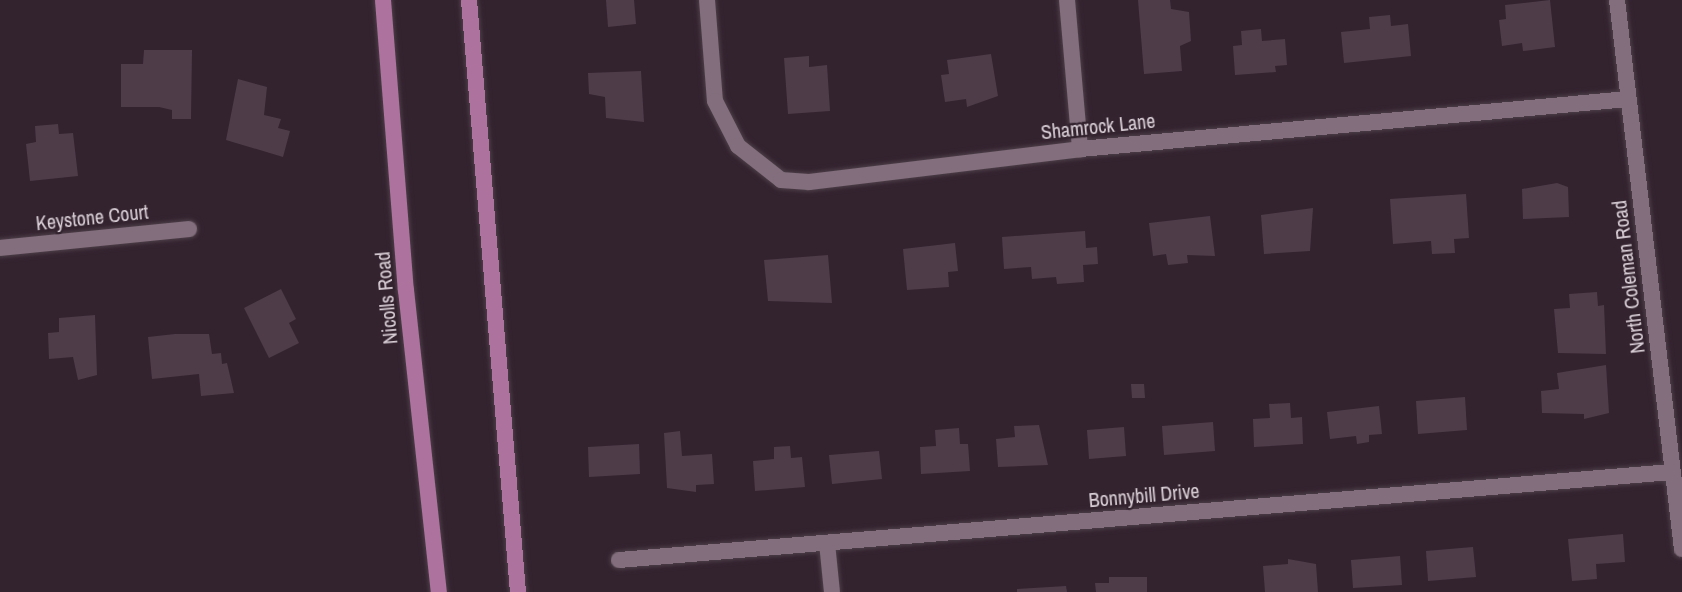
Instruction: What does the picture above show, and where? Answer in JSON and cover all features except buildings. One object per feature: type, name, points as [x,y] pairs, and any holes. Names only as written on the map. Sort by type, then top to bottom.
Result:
[{"type":"highway","name":"Nicolls Road","points":[[383,0],[406,290],[439,592]]},
{"type":"highway","points":[[469,0],[518,592]]},
{"type":"street","name":"Shamrock Lane","points":[[707,0],[715,101],[738,146],[781,180],[809,182],[1080,148],[1628,99]]},
{"type":"street","points":[[1067,0],[1080,148]]},
{"type":"street","name":"North Coleman Road","points":[[1617,0],[1682,549]]},
{"type":"street","name":"Keystone Court","points":[[0,248],[189,229]]},
{"type":"street","name":"Bonnybill Drive","points":[[619,560],[1672,472]]},
{"type":"street","points":[[827,543],[831,592]]}]
